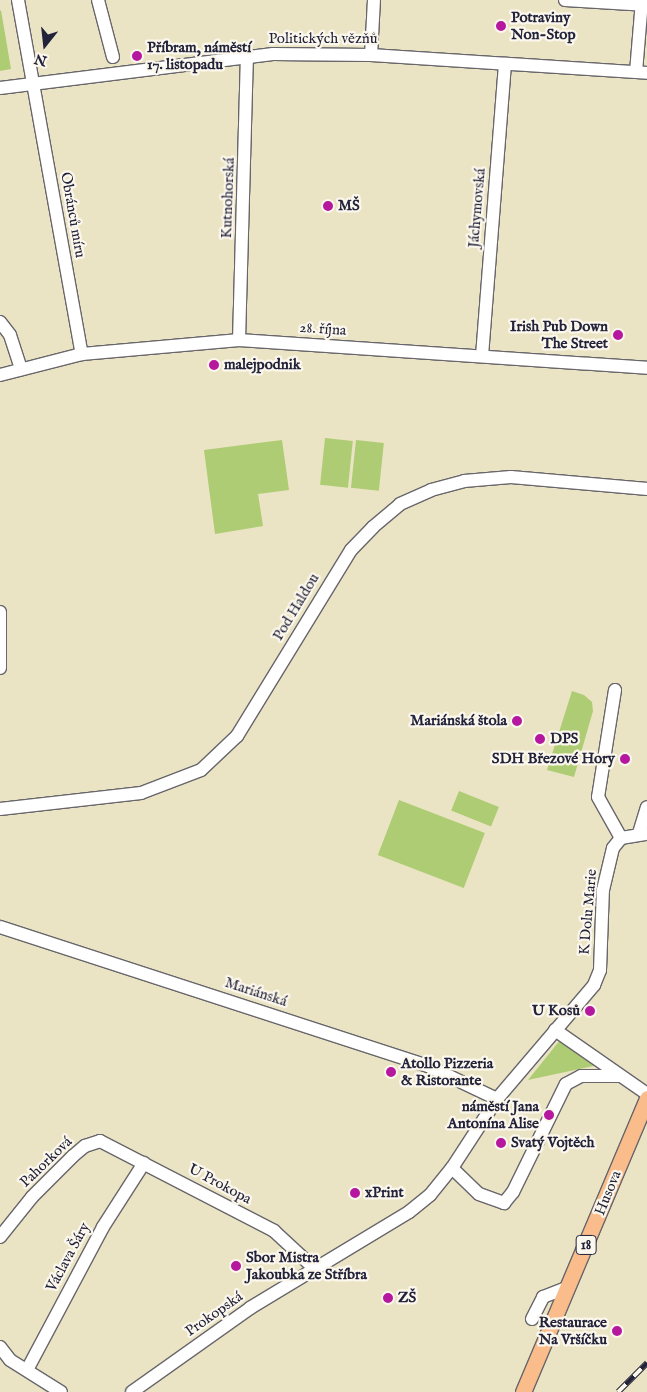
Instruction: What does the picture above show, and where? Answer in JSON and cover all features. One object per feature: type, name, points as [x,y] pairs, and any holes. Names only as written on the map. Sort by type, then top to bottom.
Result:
[{"type":"main road","name":"Husova","points":[[523,1392],[569,1287],[647,1098]]},
{"type":"street","name":"Obránců míru","points":[[18,0],[82,354]]},
{"type":"street","points":[[98,0],[113,57]]},
{"type":"street","points":[[371,55],[374,0]]},
{"type":"street","points":[[565,0],[644,3],[641,73]]},
{"type":"street","name":"Politických vězňů","points":[[0,88],[33,82],[247,56],[371,55],[641,73]]},
{"type":"street","name":"Kutnohorská","points":[[239,340],[247,56]]},
{"type":"street","name":"Jáchymovská","points":[[482,356],[505,64]]},
{"type":"street","points":[[0,322],[10,335],[21,369]]},
{"type":"street","name":"28. října","points":[[0,375],[82,354],[239,340],[647,368]]},
{"type":"street","name":"Pod Haldou","points":[[0,809],[141,793],[201,770],[237,736],[351,550],[373,526],[400,504],[431,490],[464,481],[511,477],[647,489]]},
{"type":"street","points":[[0,612],[0,668]]},
{"type":"street","points":[[615,690],[598,798],[621,838],[643,834],[647,806]]},
{"type":"street","name":"K Dolu Marie","points":[[497,1099],[598,978],[603,890],[613,848],[621,838]]},
{"type":"street","name":"Mariánská","points":[[0,927],[430,1066],[497,1099]]},
{"type":"street","points":[[555,1030],[647,1094]]},
{"type":"street","points":[[452,1168],[479,1194],[492,1201],[504,1203],[513,1192],[566,1084],[581,1076],[620,1076]]},
{"type":"street","name":"Prokopská","points":[[132,1392],[250,1308],[415,1208],[452,1168],[497,1099]]},
{"type":"street","name":"U Prokopa","points":[[100,1141],[274,1231],[315,1269]]},
{"type":"street","name":"Pahorková","points":[[0,1237],[32,1198],[73,1156],[84,1146],[100,1141]]},
{"type":"street","name":"Václava Šáry","points":[[27,1370],[103,1227],[144,1163]]},
{"type":"street","points":[[532,1319],[543,1297],[569,1287]]},
{"type":"street","points":[[0,1347],[10,1360],[61,1392]]},
{"type":"green space","points":[[0,11],[11,69],[0,71]]},
{"type":"green space","points":[[325,438],[353,441],[348,488],[320,485]]},
{"type":"green space","points":[[282,440],[289,490],[258,494],[263,526],[215,534],[204,450]]},
{"type":"green space","points":[[356,440],[384,443],[379,491],[351,488]]},
{"type":"green space","points":[[572,691],[584,695],[592,702],[593,711],[574,777],[547,770]]},
{"type":"green space","points":[[459,791],[499,807],[491,827],[451,810]]},
{"type":"green space","points":[[399,800],[485,833],[464,888],[378,855]]},
{"type":"green space","points":[[560,1040],[598,1065],[528,1080]]},
{"type":"railway","points":[[618,1392],[647,1363]]},
{"type":"place","name":"Potraviny Non-Stop","points":[[501,26]]},
{"type":"place","name":"Příbram, náměstí 17. listopadu","points":[[137,56]]},
{"type":"place","name":"MŠ","points":[[328,206]]},
{"type":"place","name":"Irish Pub Down The Street","points":[[618,335]]},
{"type":"place","name":"malejpodnik","points":[[214,365]]},
{"type":"place","name":"Mariánská štola","points":[[517,721]]},
{"type":"place","name":"DPS","points":[[540,739]]},
{"type":"place","name":"SDH Březové Hory","points":[[625,759]]},
{"type":"place","name":"U Kosů","points":[[590,1011]]},
{"type":"place","name":"Atollo Pizzeria & Ristorante","points":[[391,1072]]},
{"type":"place","name":"náměstí Jana Antonína Alise","points":[[549,1115]]},
{"type":"place","name":"Svatý Vojtěch","points":[[501,1143]]},
{"type":"place","name":"xPrint","points":[[355,1193]]},
{"type":"place","name":"Sbor Mistra Jakoubka ze Stříbra","points":[[236,1266]]},
{"type":"place","name":"ZŠ","points":[[388,1298]]},
{"type":"place","name":"Restaurace Na Vršíčku","points":[[617,1331]]}]
